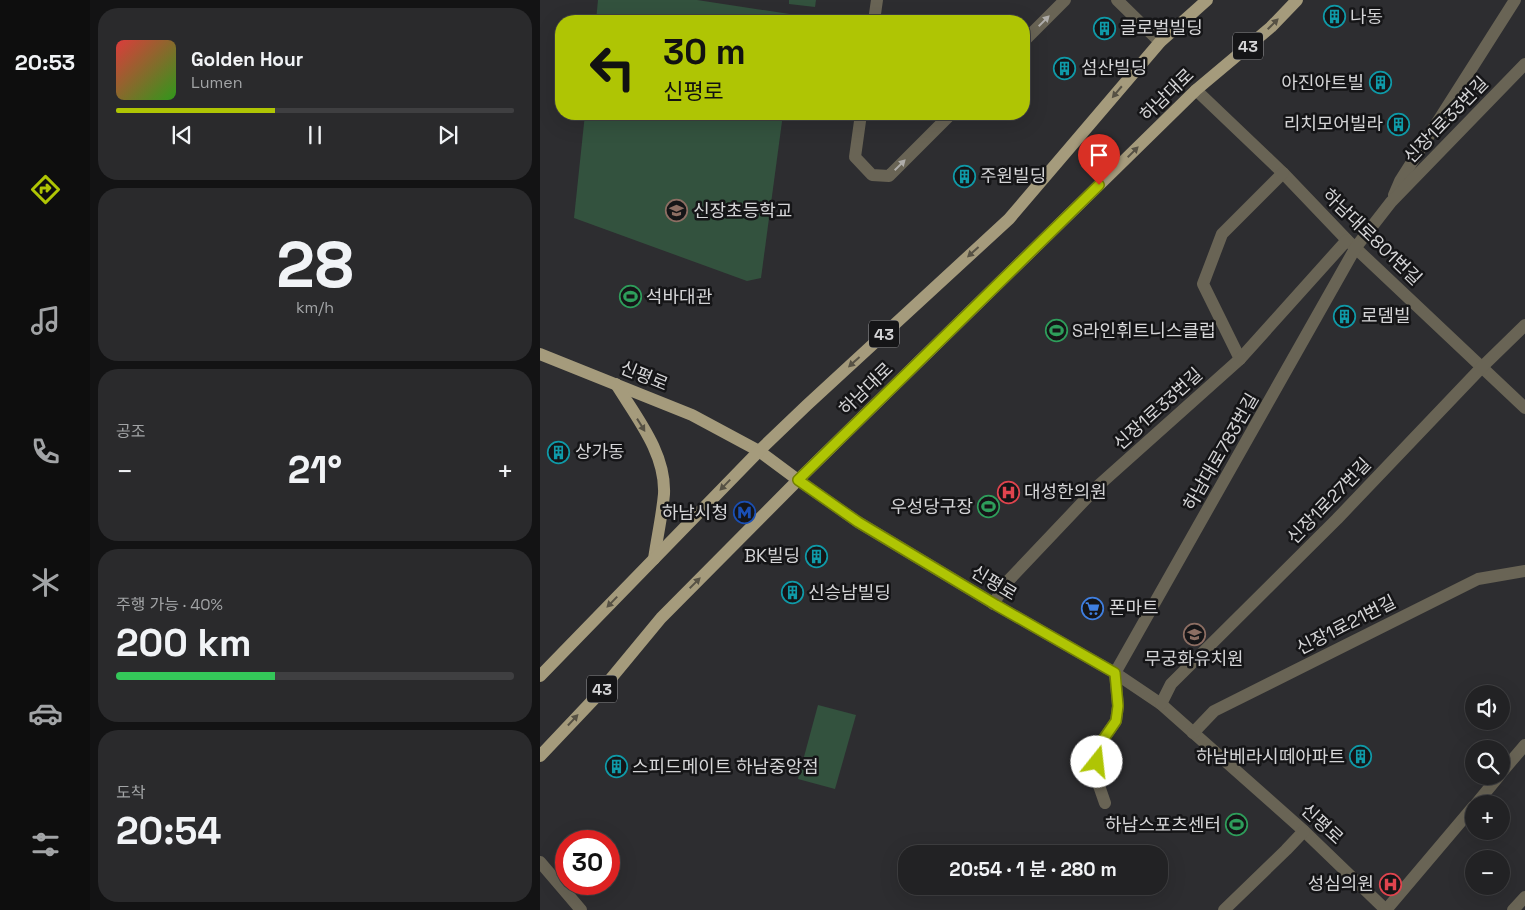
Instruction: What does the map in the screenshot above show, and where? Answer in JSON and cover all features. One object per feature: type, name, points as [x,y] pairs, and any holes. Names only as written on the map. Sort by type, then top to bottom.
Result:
[{"type":"main road","name":"하남대로","points":[[540,676],[759,450],[1010,219],[1160,42],[1207,0]]},
{"type":"main road","name":"하남대로","points":[[540,756],[594,699],[661,618],[798,480],[1196,90],[1271,27],[1297,0]]},
{"type":"main road","name":"신평로","points":[[540,354],[692,415],[759,450],[798,480]]},
{"type":"main road","points":[[616,384],[658,456],[664,493],[654,559]]},
{"type":"street","points":[[875,15],[878,0]]},
{"type":"street","points":[[1030,35],[1065,0]]},
{"type":"street","points":[[1116,0],[1160,42]]},
{"type":"street","points":[[1391,202],[1400,181],[1515,0]]},
{"type":"street","name":"신장1로33번길","points":[[994,604],[1008,581],[1099,485],[1240,359],[1525,64]]},
{"type":"street","name":"하남대로801번길","points":[[1196,90],[1283,173],[1351,243],[1525,408]]},
{"type":"street","points":[[860,120],[855,158],[872,175],[889,176],[945,120]]},
{"type":"street","points":[[1240,359],[1203,284],[1222,234],[1283,173]]},
{"type":"street","name":"하남대로783번길","points":[[1115,673],[1351,243]]},
{"type":"street","name":"신장1로27번길","points":[[1162,704],[1171,684],[1337,519],[1482,367],[1525,325]]},
{"type":"street","name":"신평로","points":[[798,480],[858,522],[994,604],[1115,673],[1162,704],[1304,831],[1386,910]]},
{"type":"street","name":"신장1로21번길","points":[[1194,733],[1214,711],[1478,579],[1525,571]]},
{"type":"street","points":[[1105,803],[1096,777],[1098,747],[1116,721],[1118,706],[1115,673]]},
{"type":"street","points":[[1510,762],[1525,745]]},
{"type":"street","points":[[1483,795],[1492,785]]},
{"type":"street","points":[[1386,910],[1465,817]]},
{"type":"street","points":[[1224,910],[1304,831]]},
{"type":"street","points":[[540,862],[581,910]]},
{"type":"street","points":[[1513,910],[1525,897]]},
{"type":"green space","points":[[598,0],[697,0],[796,15],[597,15]]},
{"type":"green space","points":[[789,0],[816,0],[815,7],[789,4]]},
{"type":"green space","points":[[584,120],[782,120],[761,278],[747,281],[574,218]]},
{"type":"green space","points":[[818,705],[856,715],[835,789],[798,779]]},
{"type":"place","name":"나동","points":[[1334,17]]},
{"type":"place","name":"글로벌빌딩","points":[[1104,28]]},
{"type":"place","name":"섬산빌딩","points":[[1065,68]]},
{"type":"place","name":"아진아트빌","points":[[1380,83]]},
{"type":"place","name":"리치모어빌라","points":[[1399,124]]},
{"type":"place","name":"주원빌딩","points":[[964,176]]},
{"type":"place","name":"신장초등학교","points":[[677,211]]},
{"type":"place","name":"석바대관","points":[[630,297]]},
{"type":"place","name":"로뎀빌","points":[[1345,316]]},
{"type":"place","name":"S라인휘트니스클럽","points":[[1056,331]]},
{"type":"place","name":"상가동","points":[[559,452]]},
{"type":"place","name":"대성한의원","points":[[1008,492]]},
{"type":"place","name":"우성당구장","points":[[989,507]]},
{"type":"place","name":"하남시청","points":[[744,513]]},
{"type":"place","name":"BK빌딩","points":[[816,556]]},
{"type":"place","name":"신승남빌딩","points":[[792,593]]},
{"type":"place","name":"폰마트","points":[[1093,608]]},
{"type":"place","name":"무궁화유치원","points":[[1194,634]]},
{"type":"place","name":"하남베라시떼아파트","points":[[1361,757]]},
{"type":"place","name":"스피드메이트 하남중앙점","points":[[616,767]]},
{"type":"place","name":"하남스포츠센터","points":[[1237,825]]},
{"type":"place","name":"성심의원","points":[[1390,884]]},
{"type":"route","points":[[1097,762],[1098,747],[1116,721],[1118,706],[1115,673],[996,605],[858,522],[798,480],[1099,185]]}]
